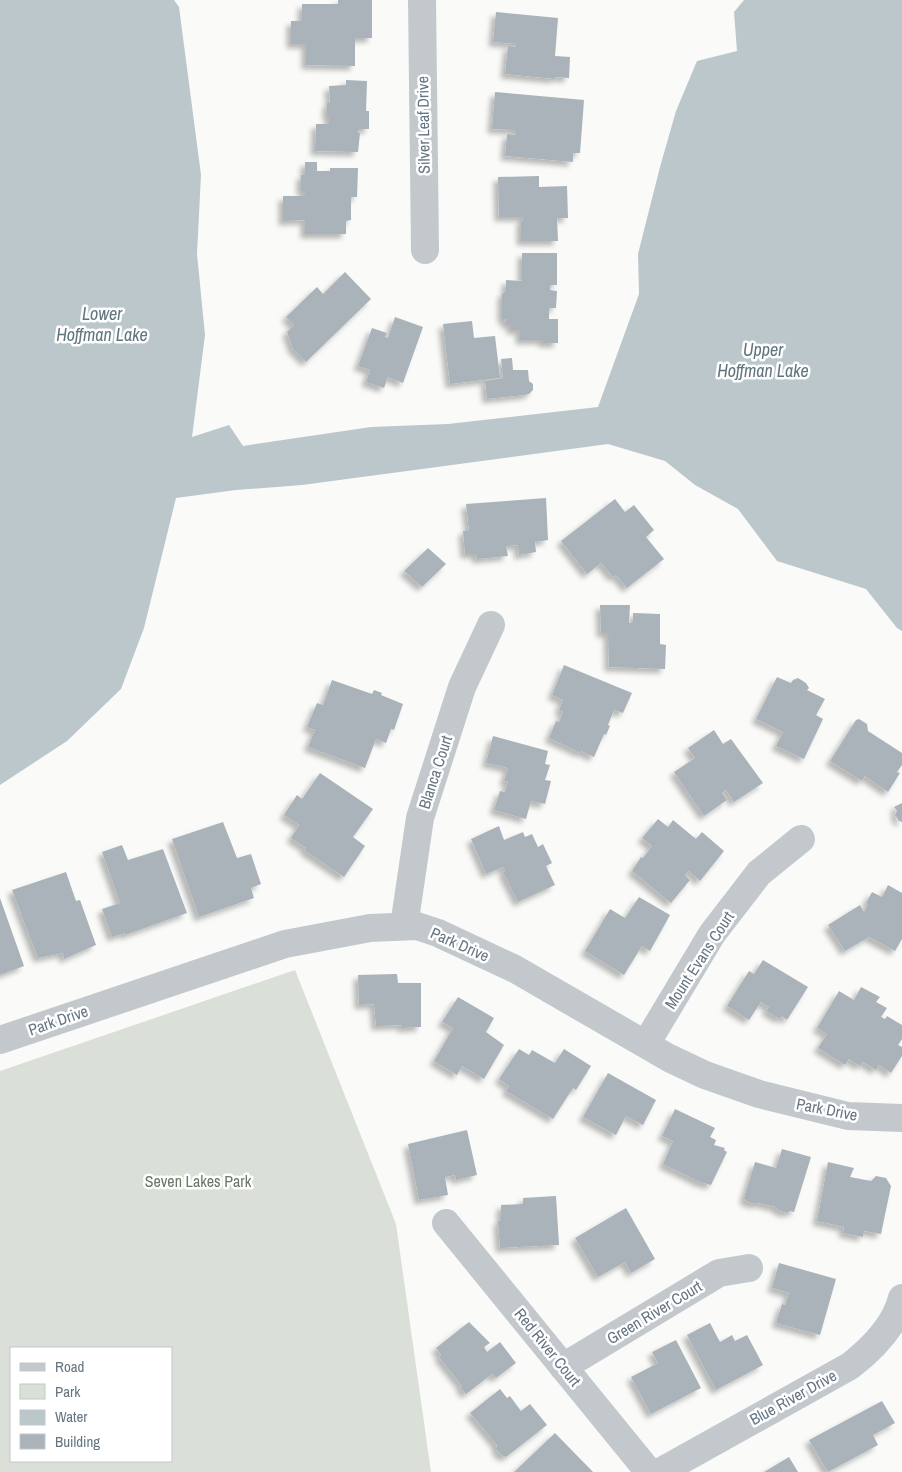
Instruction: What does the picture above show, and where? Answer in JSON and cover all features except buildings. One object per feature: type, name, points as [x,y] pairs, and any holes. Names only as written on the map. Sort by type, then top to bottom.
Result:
[{"type":"street","name":"Silver Leaf Drive","points":[[422,0],[425,250]]},
{"type":"street","name":"Blanca Court","points":[[404,926],[420,818],[462,687],[491,625]]},
{"type":"street","name":"Mount Evans Court","points":[[646,1044],[712,934],[759,873],[801,839]]},
{"type":"street","name":"Park Drive","points":[[0,1040],[285,944],[370,928],[417,926],[438,933],[515,969],[669,1058],[705,1075],[759,1094],[848,1116],[902,1118]]},
{"type":"street","name":"Red River Court","points":[[446,1223],[649,1472]]},
{"type":"street","name":"Green River Court","points":[[563,1366],[719,1272],[749,1268]]},
{"type":"street","name":"Blue River Drive","points":[[660,1472],[850,1366],[865,1355],[879,1340],[900,1307],[902,1298]]},
{"type":"green space","name":"Seven Lakes Park","points":[[295,970],[396,1224],[431,1472],[0,1472],[0,1071]]},
{"type":"water","points":[[0,0],[174,0],[179,7],[201,175],[197,254],[205,335],[192,437],[229,425],[243,446],[371,427],[448,424],[598,407],[639,294],[638,254],[676,111],[697,61],[737,51],[734,12],[744,0],[902,0],[902,631],[897,628],[866,589],[777,561],[738,509],[695,485],[665,461],[608,444],[302,485],[236,490],[176,498],[144,628],[121,689],[67,741],[0,785]]},
{"type":"water label","name":"Lower Hoffman Lake","points":[[102,324]]},
{"type":"water label","name":"Upper Hoffman Lake","points":[[763,360]]}]
